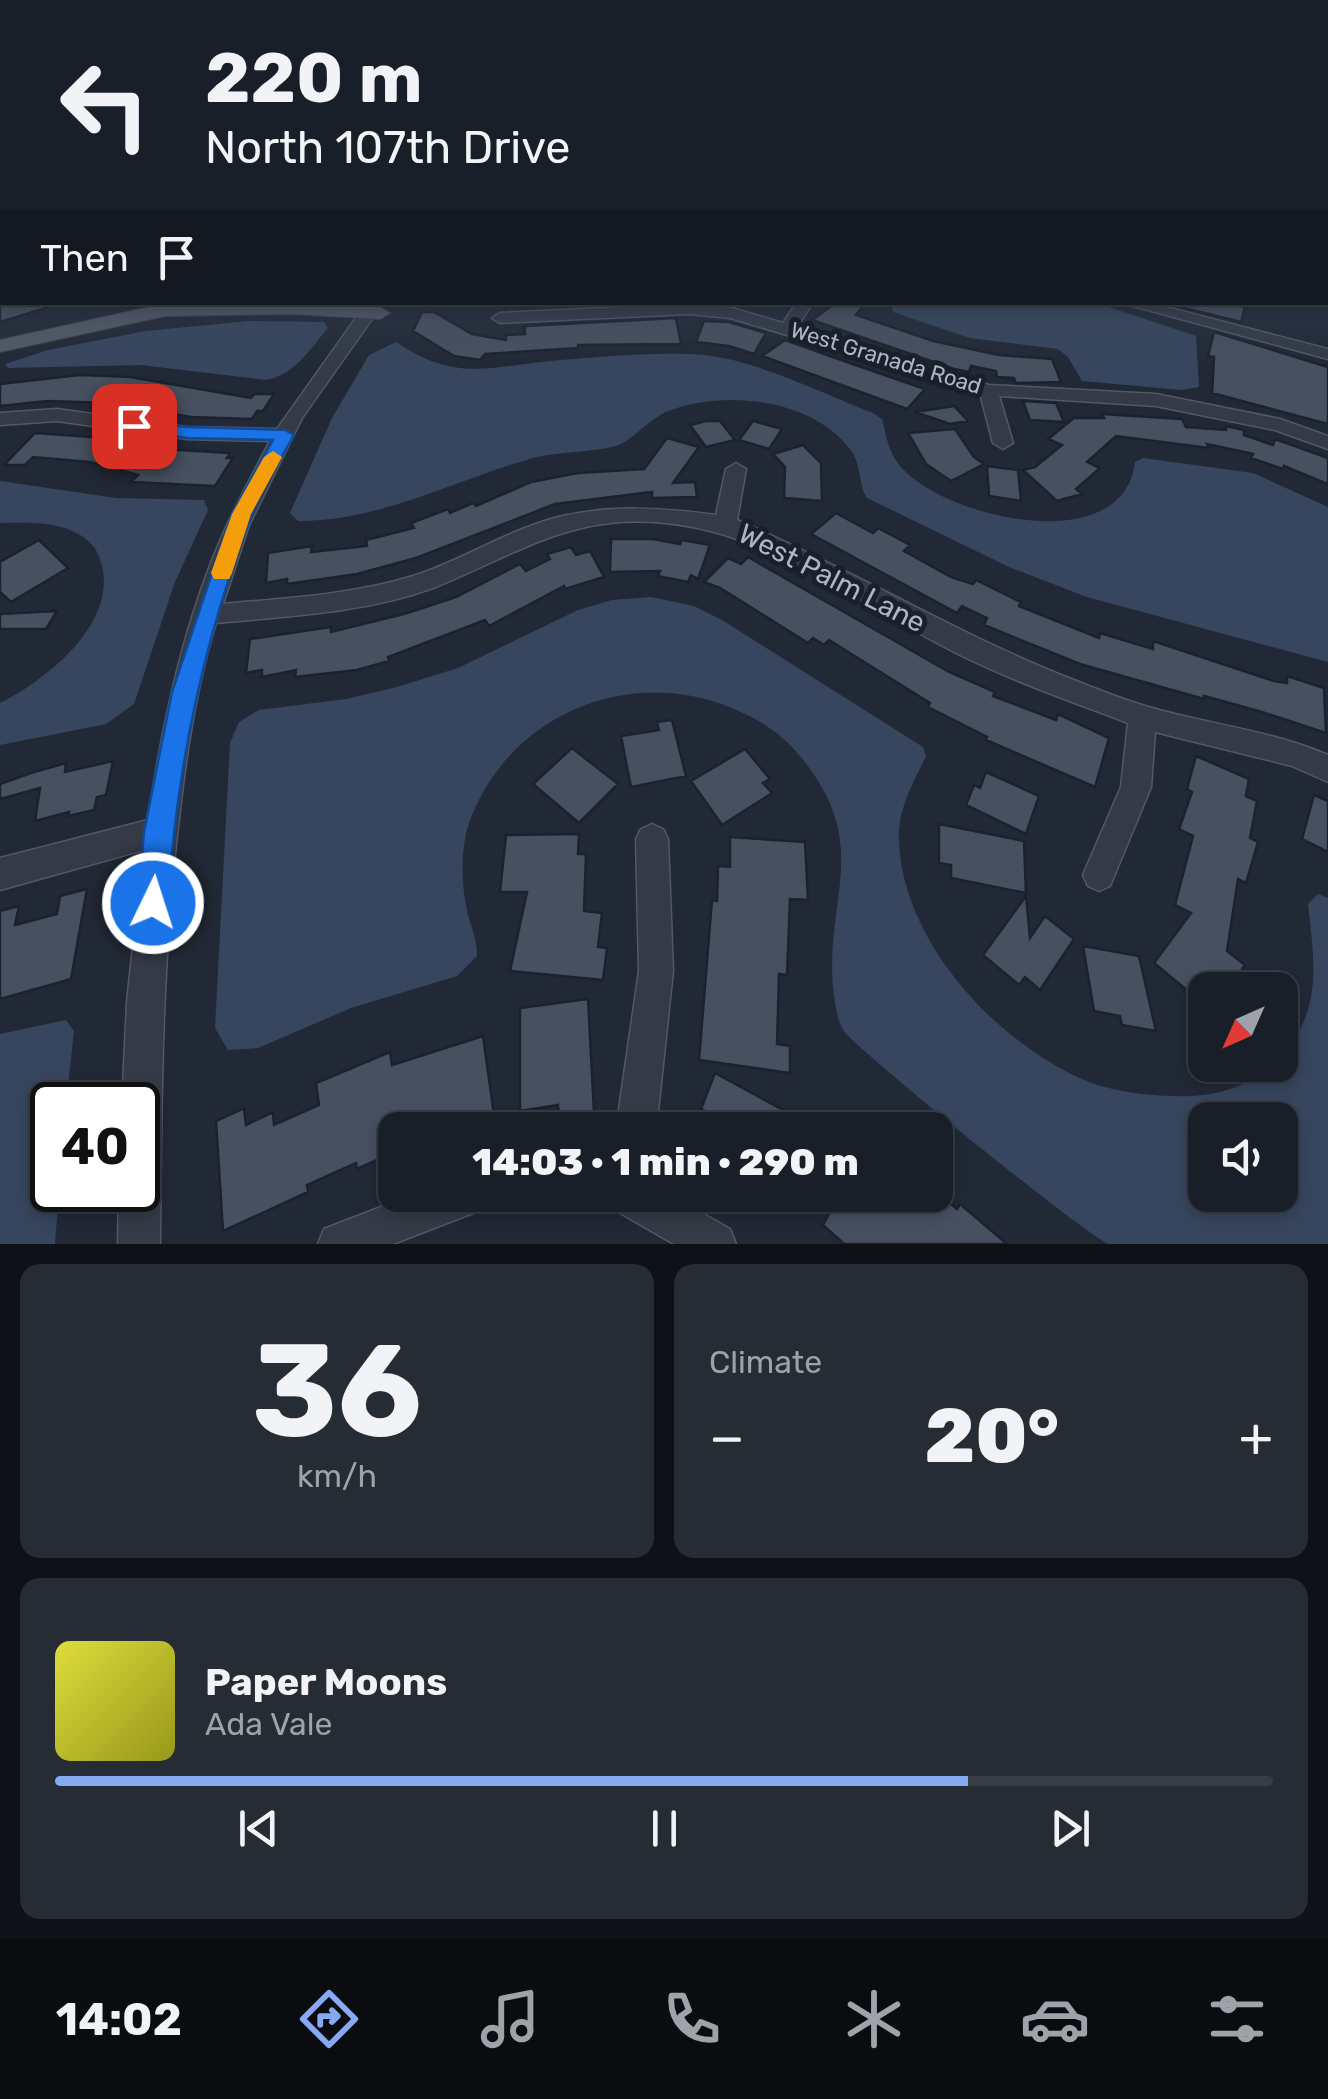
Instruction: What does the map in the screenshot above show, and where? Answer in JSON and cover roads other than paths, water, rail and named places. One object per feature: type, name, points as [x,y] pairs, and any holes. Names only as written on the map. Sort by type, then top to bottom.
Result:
[{"type":"main road","points":[[0,346],[162,306],[378,308]]},
{"type":"street","points":[[788,328],[803,305]]},
{"type":"street","points":[[1138,305],[1328,354]]},
{"type":"street","points":[[139,1244],[142,1044],[158,832],[185,692],[242,514],[331,360],[378,308]]},
{"type":"street","name":"West Granada Road","points":[[500,318],[689,309],[732,313],[988,390],[1156,400],[1280,425],[1328,442]]},
{"type":"street","points":[[988,390],[1003,442]]},
{"type":"street","points":[[0,419],[57,414],[188,433],[285,435]]},
{"type":"street","points":[[725,524],[736,470]]},
{"type":"street","name":"West Palm Lane","points":[[208,615],[358,600],[424,582],[558,526],[611,516],[656,515],[725,524],[808,560],[952,639],[1142,717],[1297,755],[1328,769]]},
{"type":"street","points":[[1099,875],[1136,787],[1142,717]]},
{"type":"street","points":[[0,874],[158,832]]},
{"type":"street","points":[[638,1112],[656,971],[652,839]]},
{"type":"street","points":[[338,1244],[422,1212]]},
{"type":"street","points":[[659,1212],[715,1244]]},
{"type":"water","points":[[891,305],[1103,305],[1196,336],[1199,387],[1181,390],[1082,381],[1068,357],[1058,349],[970,338],[893,312]]},
{"type":"water","points":[[249,321],[324,322],[328,328],[294,367],[266,380],[141,365],[9,368],[5,364],[48,350],[146,331]]},
{"type":"water","points":[[396,342],[436,362],[471,369],[669,354],[725,358],[873,413],[882,419],[897,462],[924,486],[993,514],[1031,520],[1068,520],[1100,511],[1124,492],[1135,462],[1143,458],[1253,473],[1328,507],[1328,662],[1087,597],[1009,567],[867,498],[854,455],[833,432],[812,418],[764,403],[739,400],[689,405],[666,412],[616,446],[533,458],[388,507],[298,521],[290,513],[332,418],[369,355]]},
{"type":"water","points":[[0,481],[116,498],[204,500],[208,510],[175,582],[134,704],[106,724],[0,745],[0,703],[39,679],[75,646],[100,606],[104,584],[99,556],[81,535],[53,525],[0,523]]},
{"type":"water","points":[[651,597],[694,606],[923,747],[926,756],[907,798],[899,831],[904,878],[916,913],[933,946],[980,1007],[1038,1055],[1081,1079],[1133,1093],[1172,1096],[1199,1096],[1248,1082],[1298,1082],[1298,1032],[1313,984],[1308,904],[1318,894],[1328,898],[1328,1244],[1109,1244],[953,1124],[953,1112],[937,1112],[889,1073],[844,1031],[838,1018],[832,978],[841,848],[835,816],[819,783],[791,746],[772,729],[734,709],[694,697],[654,693],[615,697],[577,708],[543,727],[512,753],[487,785],[466,832],[463,885],[477,956],[457,976],[351,1008],[258,1048],[228,1050],[215,1028],[230,743],[239,722],[259,710],[346,699],[458,668],[578,610],[612,600]]},
{"type":"water","points":[[66,1020],[74,1031],[68,1082],[30,1082],[30,1212],[57,1212],[55,1244],[0,1244],[0,1034]]}]
